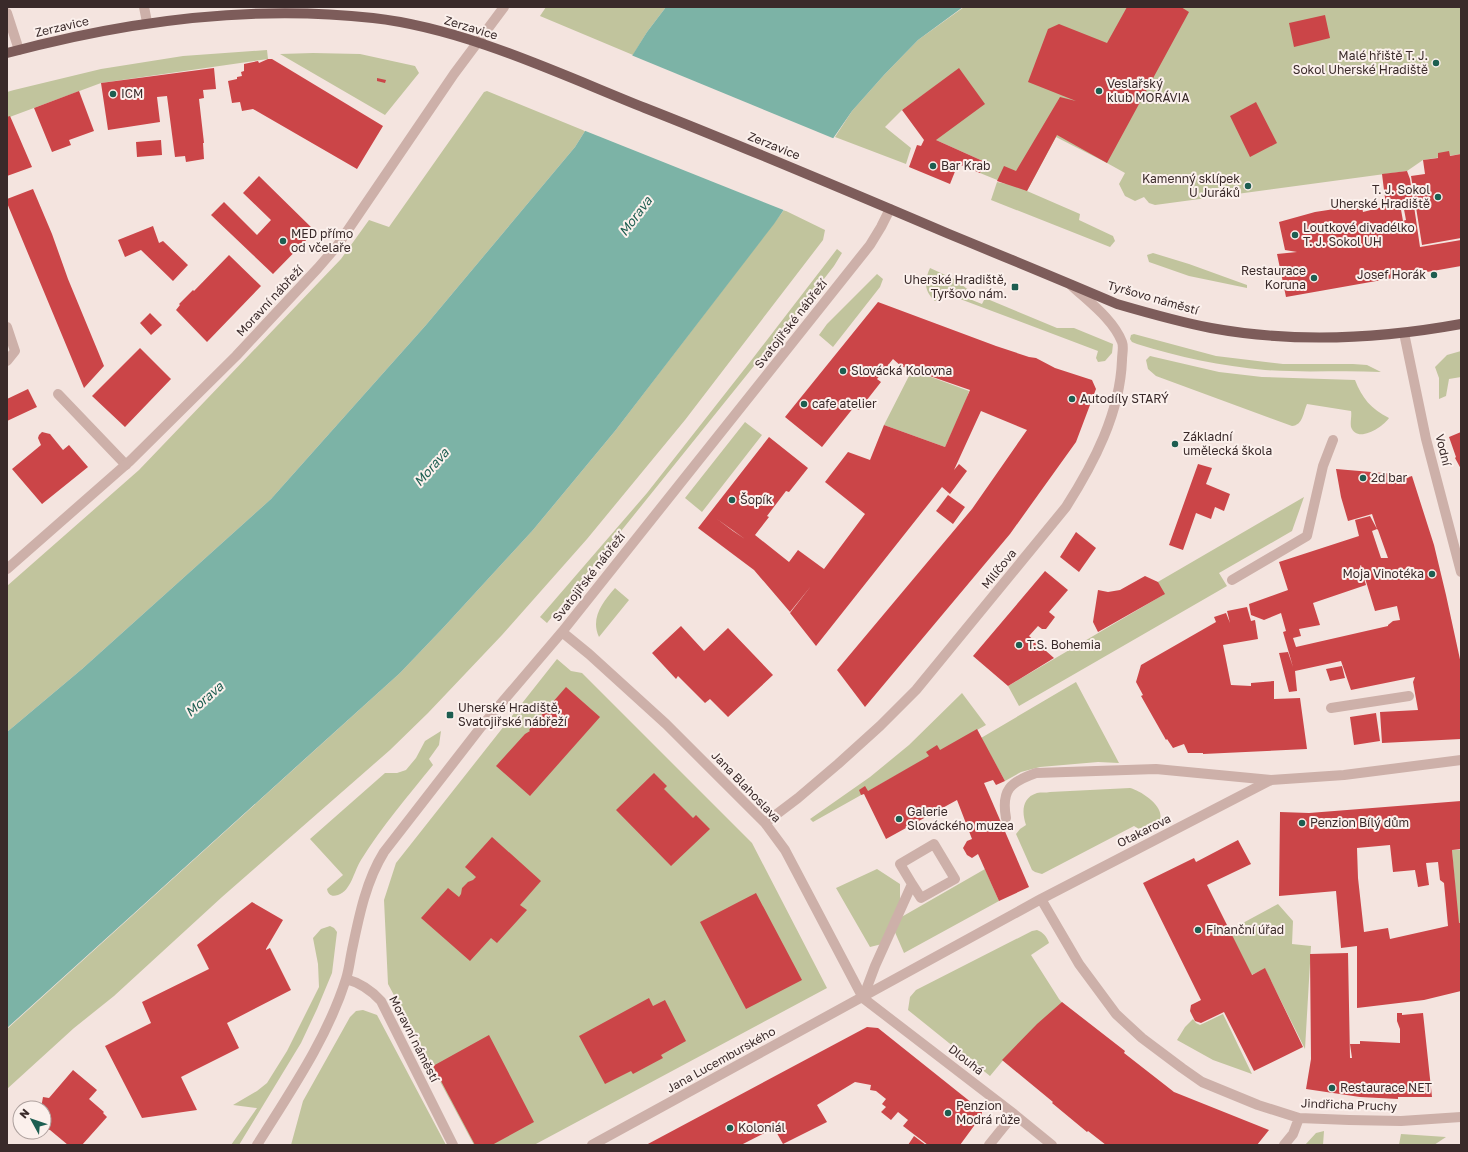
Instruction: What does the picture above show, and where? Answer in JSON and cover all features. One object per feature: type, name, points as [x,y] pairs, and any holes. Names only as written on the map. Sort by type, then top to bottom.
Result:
[{"type":"main road","name":"Zerzavice","points":[[7,53],[76,36],[147,22],[199,16],[335,11],[406,23],[477,42],[675,119],[835,185]]},
{"type":"main road","name":"Tyršovo náměstí","points":[[835,185],[1117,304],[1168,319],[1210,328],[1244,333],[1284,336],[1339,336],[1404,333],[1461,324]]},
{"type":"street","points":[[144,7],[147,22]]},
{"type":"street","name":"Moravní nábřeží","points":[[7,569],[126,465],[236,356],[318,268],[337,246],[357,214],[477,42],[504,7]]},
{"type":"street","points":[[7,13],[19,50]]},
{"type":"street","name":"Svatojiřské nábřeží","points":[[346,979],[370,878],[376,865],[393,839],[481,727],[562,632],[870,245],[890,209]]},
{"type":"street","name":"Milíčova","points":[[765,823],[798,798],[838,764],[880,726],[916,690],[1066,507],[1086,476],[1106,431],[1113,409],[1122,372],[1123,344],[1116,329],[1069,283]]},
{"type":"street","points":[[7,327],[15,351],[7,361]]},
{"type":"street","name":"Vodní","points":[[1404,333],[1425,432],[1461,572]]},
{"type":"street","points":[[58,394],[126,465]]},
{"type":"street","points":[[1232,580],[1307,536],[1323,466],[1333,440]]},
{"type":"street","name":"Jana Blahoslava","points":[[562,632],[589,654],[666,724],[765,823],[785,850],[863,998]]},
{"type":"street","points":[[1331,708],[1409,696]]},
{"type":"street","name":"Otakarova","points":[[863,998],[1042,899],[1270,780],[1344,775],[1461,760]]},
{"type":"street","points":[[1006,818],[1004,802],[1007,792],[1013,784],[1025,776],[1036,773],[1156,769],[1270,780]]},
{"type":"street","points":[[934,844],[955,879],[921,898],[912,884],[900,864],[934,844]]},
{"type":"street","points":[[863,998],[875,966],[912,884]]},
{"type":"street","name":"Jindřicha Pruchy","points":[[1042,899],[1078,964],[1116,1014],[1142,1038],[1202,1082],[1258,1105],[1300,1118],[1401,1121],[1461,1117]]},
{"type":"street","points":[[257,1145],[306,1066],[319,1042],[346,979]]},
{"type":"street","name":"Moravní náměstí","points":[[346,979],[363,985],[372,991],[381,1001],[454,1145]]},
{"type":"street","name":"Dlouhá","points":[[863,998],[1052,1145]]},
{"type":"street","name":"Jana Lucemburského","points":[[592,1145],[863,998]]},
{"type":"street","points":[[989,1145],[1014,1114]]},
{"type":"street","points":[[1284,1145],[1293,1134],[1300,1118]]},
{"type":"green space","points":[[546,7],[666,7],[647,32],[633,55],[540,16]]},
{"type":"green space","points":[[964,7],[1461,7],[1461,154],[1423,160],[1407,171],[1155,205],[1149,203],[1144,197],[1135,201],[1125,196],[1119,184],[1125,173],[1056,137],[1027,191],[1080,214],[1079,220],[1113,236],[1115,241],[1110,247],[991,200],[997,182],[1007,184],[980,173],[985,162],[936,140],[959,69],[902,110],[885,127],[911,148],[906,164],[835,137],[852,111],[918,40]]},
{"type":"green space","points":[[267,50],[268,59],[101,83],[7,118],[7,92],[14,90],[101,69],[183,56]]},
{"type":"green space","points":[[280,54],[360,54],[415,66],[419,73],[385,115]]},
{"type":"green space","points":[[487,91],[585,131],[575,147],[426,325],[271,499],[82,669],[7,732],[7,586],[139,470],[341,259],[369,220],[389,227],[484,92]]},
{"type":"green space","points":[[784,210],[825,230],[823,240],[685,420],[587,539],[502,635],[428,713],[390,750],[222,897],[114,996],[74,1028],[7,1089],[7,1029],[400,673],[443,628],[533,530],[615,431]]},
{"type":"green space","points":[[837,249],[842,253],[834,266],[547,623],[540,617],[647,493]]},
{"type":"green space","points":[[1153,253],[1247,285],[1247,288],[1189,276],[1149,262],[1147,255]]},
{"type":"green space","points":[[930,268],[954,279],[970,291],[967,298],[982,304],[985,298],[1057,328],[1074,328],[1113,344],[1112,353],[1105,361],[1098,362],[1096,358],[1098,351],[944,293],[935,301],[931,297],[926,286]]},
{"type":"green space","points":[[877,274],[883,279],[880,287],[833,347],[819,335],[827,324]]},
{"type":"green space","points":[[1134,334],[1216,356],[1283,364],[1367,365],[1381,372],[1280,371],[1232,366],[1184,357],[1137,344],[1132,342],[1130,339],[1131,335]]},
{"type":"green space","points":[[1461,351],[1461,377],[1449,379],[1446,396],[1439,399],[1439,378],[1435,367],[1447,355]]},
{"type":"green space","points":[[1150,356],[1219,372],[1262,377],[1355,380],[1364,398],[1372,407],[1389,418],[1376,429],[1364,434],[1359,434],[1354,432],[1351,427],[1351,411],[1307,404],[1301,421],[1292,426],[1156,376],[1148,369],[1146,360]]},
{"type":"green space","points":[[912,370],[969,391],[965,404],[945,447],[884,425]]},
{"type":"green space","points":[[745,422],[762,435],[702,512],[685,498]]},
{"type":"green space","points":[[1304,497],[1292,531],[1219,573],[1227,586],[1019,706],[1008,686],[1163,595],[1156,583]]},
{"type":"green space","points":[[615,588],[629,600],[599,637],[596,623],[597,617],[602,605]]},
{"type":"green space","points":[[557,659],[571,671],[582,673],[752,843],[827,988],[534,1145],[474,1145],[388,984],[384,900],[396,863]]},
{"type":"green space","points":[[1076,682],[1119,763],[1098,762],[1040,767],[1021,772],[1005,781],[981,738]]},
{"type":"green space","points":[[962,693],[986,725],[813,822],[810,819],[870,777],[909,745]]},
{"type":"green space","points":[[441,731],[439,745],[429,759],[433,765],[378,835],[361,860],[346,889],[342,893],[334,896],[328,893],[327,889],[343,875],[310,839],[385,773],[397,773],[406,770],[416,758],[425,741]]},
{"type":"green space","points":[[1130,788],[1153,801],[1160,812],[1158,823],[1144,832],[1134,826],[1042,874],[1032,870],[1016,834],[1026,825],[1024,806],[1028,798],[1039,793]]},
{"type":"green space","points":[[1452,850],[1461,850],[1461,922],[1458,923]]},
{"type":"green space","points":[[877,869],[900,884],[900,902],[890,942],[870,947],[836,888]]},
{"type":"green space","points":[[985,869],[999,901],[904,953],[891,923]]},
{"type":"green space","points":[[1278,904],[1293,921],[1292,944],[1311,946],[1305,1049],[1265,969],[1251,975],[1228,931]]},
{"type":"green space","points":[[330,926],[337,932],[332,973],[317,1009],[301,1043],[239,1145],[231,1145],[257,1108],[233,1105],[257,1091],[267,1083],[287,1051],[319,987],[318,964],[313,938],[321,929]]},
{"type":"green space","points":[[1037,930],[1044,935],[1049,943],[1031,955],[1065,1006],[1010,1052],[990,1076],[908,1010],[910,997],[916,990],[1032,931]]},
{"type":"green space","points":[[363,1010],[377,1015],[446,1145],[291,1145],[303,1101],[350,1017],[356,1011]]},
{"type":"green space","points":[[1223,1014],[1252,1074],[1213,1060],[1177,1040],[1185,1027],[1193,1019],[1200,1025]]},
{"type":"green space","points":[[1324,1131],[1323,1145],[1305,1145],[1316,1133]]},
{"type":"green space","points":[[1401,1134],[1446,1137],[1434,1145],[1399,1145]]},
{"type":"water","name":"Morava","points":[[666,7],[963,7],[918,40],[852,111],[774,224],[615,431],[533,530],[443,628],[400,673],[7,1028],[7,732],[82,669],[271,499],[426,325],[575,147],[647,32]]},
{"type":"pier","points":[[631,55],[835,139],[786,211],[583,130]]},
{"type":"building","name":"Veslařský klub MORÁVIA","points":[[1127,7],[1181,7],[1189,12],[1107,163],[1057,135],[1027,191],[997,181],[1004,166],[1016,171],[1060,97],[1076,101],[1028,82],[1048,29],[1059,24],[1107,43]]},
{"type":"building","points":[[1325,15],[1330,38],[1294,47],[1289,23]]},
{"type":"building","points":[[272,59],[383,126],[357,169],[253,109],[242,111],[240,102],[232,103],[228,81],[242,76],[241,72],[244,71],[244,64],[258,61],[259,63]]},
{"type":"building","points":[[214,68],[216,89],[203,90],[204,98],[199,99],[204,143],[204,159],[186,162],[185,156],[175,157],[167,96],[157,97],[160,122],[108,130],[101,83]]},
{"type":"building","points":[[959,68],[985,104],[936,140],[985,162],[980,173],[958,164],[950,184],[909,167],[917,145],[921,146],[924,140],[902,110]]},
{"type":"building","points":[[377,78],[386,80],[385,83],[377,81]]},
{"type":"building","points":[[79,91],[94,131],[69,140],[71,145],[52,152],[34,108]]},
{"type":"building","points":[[1256,102],[1277,143],[1250,157],[1230,116]]},
{"type":"building","points":[[10,116],[32,167],[7,176],[7,117]]},
{"type":"building","points":[[161,140],[162,155],[137,157],[136,142]]},
{"type":"building","name":"T. J. Sokol Uherské Hradiště","points":[[1449,151],[1450,156],[1461,154],[1461,238],[1422,245],[1411,176],[1425,174],[1423,160],[1438,158],[1438,153]]},
{"type":"building","points":[[1407,171],[1410,179],[1420,247],[1461,240],[1461,266],[1286,297],[1277,254],[1297,252],[1285,250],[1279,222],[1315,212],[1354,206],[1354,208],[1362,207],[1363,212],[1386,206],[1382,174]],"holes":[[[1400,204],[1403,204],[1406,220],[1403,221]]]},
{"type":"building","points":[[259,176],[315,231],[273,274],[211,215],[224,202],[257,235],[271,220],[243,193]]},
{"type":"building","points":[[33,189],[104,366],[84,388],[7,203],[7,199]]},
{"type":"building","points":[[153,226],[159,243],[163,241],[188,265],[173,281],[141,250],[125,257],[118,240]]},
{"type":"building","points":[[229,255],[261,286],[207,342],[176,310],[180,305],[179,304],[193,290],[194,291]]},
{"type":"building","points":[[878,302],[996,346],[1036,358],[1055,368],[1092,380],[1096,389],[1076,442],[1010,534],[865,707],[837,670],[972,509],[1027,430],[981,411],[954,470],[959,464],[967,471],[950,494],[942,487],[816,646],[790,613],[811,586],[790,612],[754,570],[698,528],[769,437],[808,468],[789,492],[786,491],[755,535],[789,562],[798,550],[824,569],[865,514],[825,482],[848,452],[870,460],[884,425],[945,447],[970,390],[901,366],[893,359],[877,379],[881,382],[859,410],[854,407],[822,447],[785,417]]},
{"type":"building","points":[[150,313],[162,325],[151,335],[140,323]]},
{"type":"building","points":[[140,348],[171,379],[125,427],[92,396]]},
{"type":"building","points":[[28,389],[37,407],[7,421],[7,399]]},
{"type":"building","points":[[42,432],[50,434],[63,450],[69,445],[88,467],[42,504],[12,469],[41,445],[38,438]]},
{"type":"building","points":[[1461,432],[1461,469],[1455,458],[1456,457],[1449,437]]},
{"type":"building","points":[[1198,464],[1212,468],[1206,484],[1230,494],[1224,511],[1215,507],[1211,519],[1196,513],[1183,550],[1169,545]]},
{"type":"building","points":[[1336,469],[1395,474],[1396,481],[1412,476],[1434,545],[1461,664],[1461,739],[1382,743],[1380,712],[1418,710],[1413,682],[1415,677],[1351,690],[1341,661],[1295,671],[1297,691],[1289,692],[1279,653],[1288,652],[1293,667],[1283,632],[1286,631],[1281,613],[1264,620],[1251,615],[1249,604],[1288,590],[1279,562],[1359,536],[1355,520],[1370,516],[1377,529],[1372,514],[1348,521],[1341,497]],"holes":[[[1378,530],[1388,558],[1381,558],[1372,531]],[[1361,565],[1375,611],[1397,606],[1400,620],[1393,621],[1388,626],[1296,647],[1293,638],[1301,636],[1299,629],[1320,625],[1313,603],[1366,585],[1360,566]]]},
{"type":"building","points":[[948,495],[965,507],[953,524],[936,511]]},
{"type":"building","points":[[1076,532],[1096,548],[1079,572],[1060,557]]},
{"type":"building","points":[[1045,571],[1068,590],[1049,612],[1055,617],[1046,629],[1042,629],[1038,626],[1029,636],[1054,658],[1008,686],[973,656]]},
{"type":"building","points":[[1145,576],[1158,582],[1165,594],[1098,632],[1093,622],[1098,590],[1108,592],[1120,590]]},
{"type":"building","points":[[1247,607],[1251,621],[1255,620],[1258,639],[1223,645],[1231,685],[1251,686],[1251,683],[1274,681],[1274,699],[1300,698],[1307,749],[1203,754],[1188,753],[1184,744],[1173,748],[1167,739],[1166,740],[1141,696],[1143,695],[1136,682],[1141,665],[1216,622],[1214,617],[1226,613],[1230,623],[1227,611]]},
{"type":"building","points":[[681,626],[704,651],[728,628],[773,675],[728,717],[710,699],[705,703],[678,676],[676,679],[652,653]]},
{"type":"building","points":[[1342,666],[1345,678],[1330,681],[1326,669]]},
{"type":"building","points":[[566,687],[600,717],[530,796],[496,766],[525,734],[530,731],[529,730],[534,724],[536,725],[538,719]]},
{"type":"building","points":[[1376,713],[1380,741],[1354,745],[1350,717]]},
{"type":"building","name":"Galerie Slováckého muzea","points":[[977,729],[1005,781],[996,785],[993,780],[984,783],[1029,887],[999,901],[978,854],[972,858],[967,855],[963,848],[967,841],[972,839],[957,800],[886,839],[864,794],[861,795],[859,790],[865,786],[868,791],[929,756],[926,752],[937,745],[940,750]]},
{"type":"building","points":[[654,773],[667,786],[664,789],[693,818],[696,815],[710,829],[671,866],[616,810]]},
{"type":"building","points":[[1461,801],[1461,849],[1452,850],[1459,923],[1461,922],[1461,991],[1424,1000],[1357,1008],[1357,946],[1341,948],[1336,891],[1279,896],[1280,812],[1309,813]],"holes":[[[1390,845],[1393,872],[1415,870],[1418,887],[1429,885],[1426,863],[1438,862],[1440,880],[1444,883],[1448,926],[1390,939],[1388,928],[1364,932],[1358,878],[1357,848]]]},
{"type":"building","points":[[492,837],[541,881],[520,905],[527,910],[497,943],[491,938],[470,961],[421,918],[448,888],[459,897],[462,888],[476,877],[465,867]]},
{"type":"building","points":[[1238,840],[1251,864],[1207,885],[1252,975],[1265,968],[1303,1047],[1254,1071],[1224,1012],[1201,1023],[1195,1021],[1190,1011],[1191,1005],[1201,1000],[1143,883],[1194,858],[1196,862]]},
{"type":"building","points":[[756,893],[802,980],[746,1009],[700,922]]},
{"type":"building","points":[[252,902],[283,920],[266,950],[270,948],[291,990],[227,1023],[239,1048],[181,1077],[197,1110],[142,1118],[105,1046],[151,1023],[142,1002],[209,969],[197,945]]},
{"type":"building","points":[[1348,953],[1350,1058],[1352,1058],[1350,1044],[1360,1044],[1360,1041],[1400,1043],[1400,1029],[1397,1021],[1397,1013],[1402,1013],[1402,1015],[1423,1013],[1432,1097],[1398,1097],[1398,1099],[1360,1097],[1306,1089],[1311,1059],[1310,954]]},
{"type":"building","points":[[649,998],[653,1006],[665,1000],[686,1041],[661,1055],[663,1058],[633,1074],[631,1071],[605,1084],[579,1036]]},
{"type":"building","points":[[1062,1002],[1125,1051],[1124,1053],[1174,1092],[1269,1130],[1257,1145],[1106,1145],[1088,1131],[1087,1132],[1002,1060],[1037,1024]]},
{"type":"building","points":[[867,1027],[878,1028],[982,1111],[982,1115],[960,1145],[928,1145],[903,1126],[908,1120],[898,1112],[891,1120],[881,1112],[886,1107],[882,1104],[886,1099],[876,1091],[870,1090],[871,1085],[855,1082],[817,1105],[827,1122],[783,1144],[774,1128],[741,1145],[646,1145]]},
{"type":"building","points":[[489,1035],[534,1122],[492,1145],[475,1145],[433,1066]]},
{"type":"building","points":[[73,1070],[97,1090],[89,1099],[104,1112],[103,1113],[107,1117],[82,1145],[68,1145],[52,1132],[52,1100],[42,1100],[43,1097],[49,1098]]},
{"type":"building","points":[[914,1136],[926,1145],[908,1145]]},
{"type":"place","name":"Malé hřiště T. J. Sokol Uherské Hradiště","points":[[1436,63]]},
{"type":"place","name":"Veslařský klub MORÁVIA","points":[[1099,91]]},
{"type":"place","name":"ICM","points":[[113,94]]},
{"type":"place","name":"Bar Krab","points":[[933,166]]},
{"type":"place","name":"Kamenný sklípek U Juráků","points":[[1248,186]]},
{"type":"place","name":"T. J. Sokol Uherské Hradiště","points":[[1438,197]]},
{"type":"place","name":"Loutkové divadélko T. J. Sokol UH","points":[[1295,235]]},
{"type":"place","name":"MED přímo od včelaře","points":[[283,241]]},
{"type":"place","name":"Josef Horák","points":[[1434,275]]},
{"type":"place","name":"Restaurace Koruna","points":[[1314,278]]},
{"type":"place","name":"Uherské Hradiště, Tyršovo nám.","points":[[1015,287]]},
{"type":"place","name":"Slovácká Kolovna","points":[[843,371]]},
{"type":"place","name":"Autodíly STARÝ","points":[[1072,399]]},
{"type":"place","name":"cafe atelier","points":[[804,404]]},
{"type":"place","name":"Základní umělecká škola","points":[[1175,444]]},
{"type":"place","name":"2d bar","points":[[1363,478]]},
{"type":"place","name":"Šopík","points":[[732,500]]},
{"type":"place","name":"Moja Vinotéka","points":[[1432,574]]},
{"type":"place","name":"T.S. Bohemia","points":[[1019,645]]},
{"type":"place","name":"Uherské Hradiště, Svatojiřské nábřeží","points":[[450,715]]},
{"type":"place","name":"Galerie Slováckého muzea","points":[[899,819]]},
{"type":"place","name":"Penzion Bílý dům","points":[[1302,823]]},
{"type":"place","name":"Finanční úřad","points":[[1198,930]]},
{"type":"place","name":"Restaurace NET","points":[[1332,1088]]},
{"type":"place","name":"Penzion Modrá růže","points":[[948,1113]]},
{"type":"place","name":"Koloniál","points":[[730,1128]]}]
